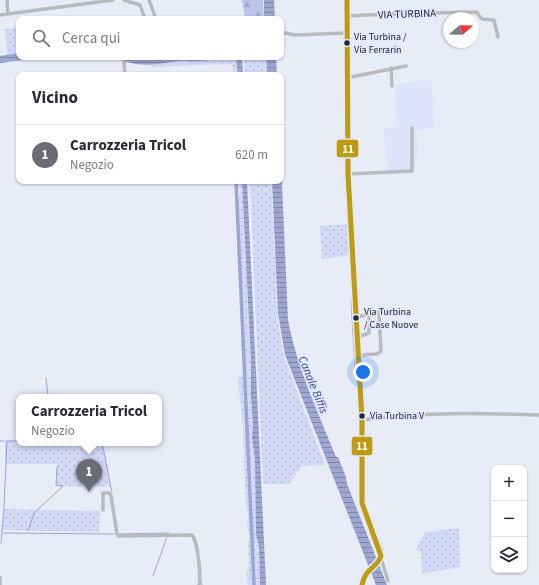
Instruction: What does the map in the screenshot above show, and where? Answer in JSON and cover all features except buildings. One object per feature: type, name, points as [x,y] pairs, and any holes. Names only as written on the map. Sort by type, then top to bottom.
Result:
[{"type":"street","points":[[7,0],[8,14]]},
{"type":"street","points":[[0,15],[113,0]]},
{"type":"street","points":[[124,0],[138,2],[142,8],[143,16]]},
{"type":"street","points":[[150,0],[155,16]]},
{"type":"street","points":[[347,0],[346,78],[348,174],[362,420],[362,503],[380,550],[380,560],[388,581]]},
{"type":"street","name":"VIA TURBINA","points":[[347,16],[477,12],[483,20],[494,20],[498,37]]},
{"type":"street","points":[[284,33],[295,35],[347,33]]},
{"type":"street","points":[[125,60],[125,72]]},
{"type":"street","points":[[346,78],[406,66]]},
{"type":"street","points":[[391,68],[392,86]]},
{"type":"street","points":[[348,174],[412,171],[412,128]]},
{"type":"street","points":[[357,317],[379,312],[380,351],[377,354],[359,355]]},
{"type":"street","points":[[358,337],[369,333],[369,314]]},
{"type":"street","points":[[362,420],[382,417],[451,414],[539,415]]},
{"type":"street","points":[[103,510],[103,493],[109,493],[111,496],[118,536],[192,535],[195,542],[199,585]]},
{"type":"street","points":[[362,585],[362,580],[366,571],[380,560]]},
{"type":"street","points":[[0,577],[0,585]]},
{"type":"shaded area","points":[[264,0],[274,0],[275,16],[264,16]]},
{"type":"shaded area","points":[[16,27],[16,54],[7,55],[5,29]]},
{"type":"shaded area","points":[[16,53],[16,60],[24,60],[0,63],[0,56]]},
{"type":"shaded area","points":[[123,60],[218,60],[183,61],[149,65],[141,65]]},
{"type":"shaded area","points":[[202,60],[237,60],[238,72],[233,72],[232,65],[228,64],[151,67],[150,64]]},
{"type":"shaded area","points":[[236,60],[242,60],[243,72],[238,72]]},
{"type":"shaded area","points":[[244,60],[265,60],[266,72],[245,72]]},
{"type":"shaded area","points":[[266,60],[276,60],[277,72],[267,72]]},
{"type":"shaded area","points":[[431,80],[435,127],[416,132],[418,150],[414,171],[388,171],[383,128],[396,128],[395,85],[413,81]]},
{"type":"shaded area","points":[[238,184],[242,184],[251,360],[252,438],[255,459],[256,535],[259,546],[260,585],[248,585],[246,574],[249,565],[248,543],[250,537],[247,528],[248,514],[246,506],[243,424],[238,381],[238,377],[243,376],[243,383],[245,385],[245,353],[241,345],[244,332],[238,200],[240,195]]},
{"type":"shaded area","points":[[242,184],[247,184],[266,585],[260,585],[259,546],[256,535],[255,459],[252,438],[251,360]]},
{"type":"shaded area","points":[[250,184],[271,184],[278,322],[284,357],[325,465],[302,466],[289,484],[263,484]]},
{"type":"shaded area","points":[[272,184],[282,184],[288,320],[302,373],[336,457],[338,457],[346,477],[347,484],[387,585],[376,585],[285,355],[278,313]]},
{"type":"shaded area","points":[[349,224],[351,255],[322,259],[320,226]]},
{"type":"shaded area","points":[[5,440],[16,440],[16,446],[104,446],[109,471],[110,486],[56,486],[57,464],[5,464]]},
{"type":"shaded area","points":[[4,509],[100,511],[99,532],[2,530]]},
{"type":"shaded area","points":[[459,528],[460,567],[422,574],[421,551],[416,550],[425,532]]},
{"type":"green space","points":[[242,0],[263,0],[264,16],[245,16]]},
{"type":"waterway","points":[[236,184],[254,585]]},
{"type":"waterway","points":[[351,300],[355,369]]},
{"type":"waterway","points":[[46,378],[48,394]]},
{"type":"waterway","points":[[1,543],[7,441],[16,441]]},
{"type":"waterway","points":[[103,446],[112,493]]},
{"type":"waterway","points":[[57,467],[56,485],[62,486]]},
{"type":"waterway","points":[[28,531],[34,513],[63,486]]},
{"type":"waterway","points":[[372,524],[383,550]]},
{"type":"waterway","points":[[3,533],[114,534]]},
{"type":"waterway","points":[[119,534],[169,533]]},
{"type":"waterway","points":[[153,576],[167,537]]},
{"type":"waterway","points":[[201,580],[202,585]]},
{"type":"transit line","name":"11","points":[[347,0],[348,174],[362,420],[362,503],[381,556],[376,564],[366,574],[362,585]]},
{"type":"place","name":"Via Turbina / Via Ferrarin","points":[[347,43]]},
{"type":"place","name":"Via Turbina / Case Nuove","points":[[356,318]]},
{"type":"place","name":"Via Turbina V","points":[[362,416]]},
{"type":"place","name":"Carrozzeria Tricol","points":[[89,492]]},
{"type":"water label","name":"Canale Biffis","points":[[313,385]]}]
